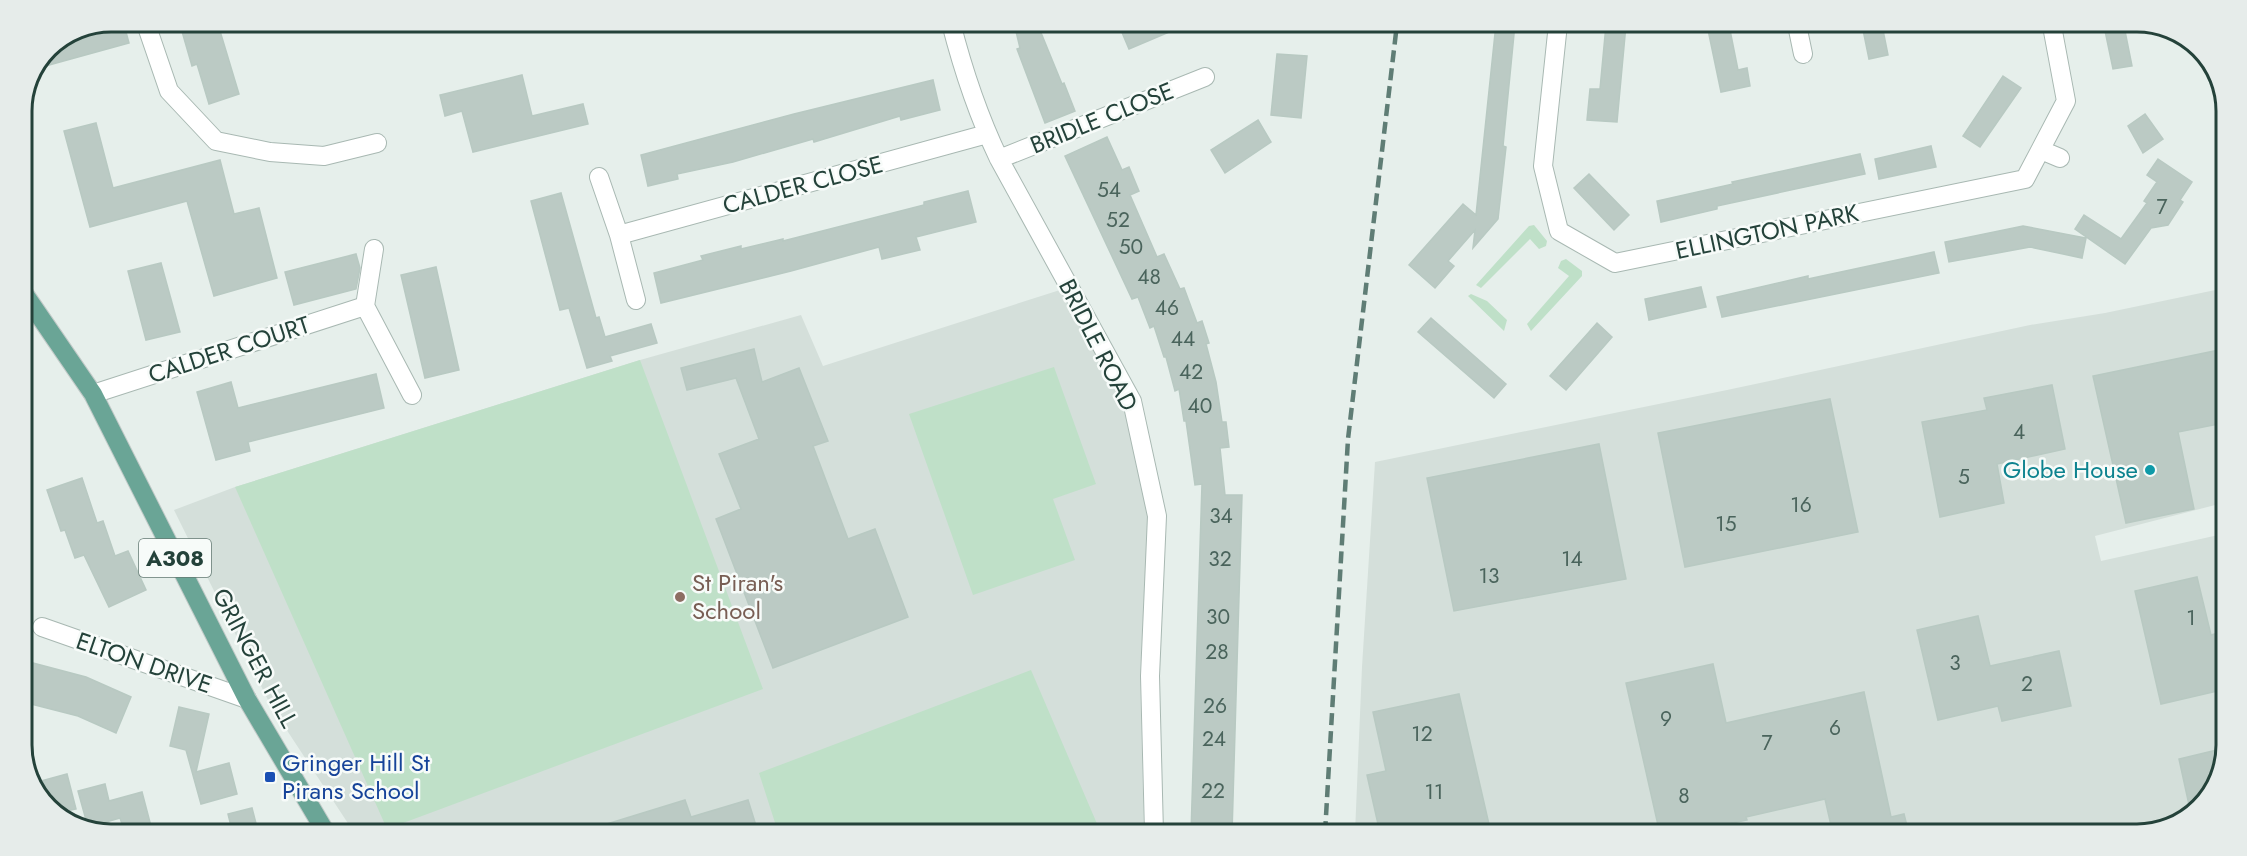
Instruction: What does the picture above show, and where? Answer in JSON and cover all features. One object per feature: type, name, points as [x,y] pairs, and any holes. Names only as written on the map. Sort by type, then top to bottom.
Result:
[{"type":"main road","name":"GRINGER HILL","points":[[32,305],[93,394],[246,699],[321,824]]},
{"type":"street","points":[[149,32],[169,91],[216,141],[270,152],[324,156],[377,144]]},
{"type":"street","name":"BRIDLE ROAD","points":[[953,32],[964,73],[999,159],[1132,400],[1156,516],[1150,676],[1154,824]]},
{"type":"street","name":"ELLINGTON PARK","points":[[1557,32],[1543,166],[1559,231],[1615,263],[2025,179],[2066,101],[2053,32]]},
{"type":"street","points":[[1798,32],[1803,54]]},
{"type":"street","name":"BRIDLE CLOSE","points":[[999,159],[1205,77]]},
{"type":"street","name":"CALDER CLOSE","points":[[618,235],[987,134]]},
{"type":"street","points":[[2041,150],[2060,158]]},
{"type":"street","points":[[599,177],[636,300]]},
{"type":"street","points":[[374,249],[365,306],[412,395]]},
{"type":"street","name":"CALDER COURT","points":[[93,394],[365,306]]},
{"type":"street","name":"ELTON DRIVE","points":[[42,627],[246,699]]},
{"type":"shaded area","name":"St Piran's School","points":[[1060,290],[1124,404],[1148,517],[1140,677],[1144,824],[348,824],[271,706],[174,510],[235,487],[640,360],[801,315],[823,366]]},
{"type":"shaded area","points":[[2215,290],[2216,505],[2095,536],[2101,561],[2216,536],[2216,745],[2214,761],[2199,793],[2180,811],[2152,823],[2136,824],[1355,824],[1362,667],[1375,462],[2030,325],[2105,313]]},
{"type":"green space","points":[[1534,225],[1547,241],[1546,246],[1539,249],[1530,239],[1481,288],[1476,285],[1529,226]]},
{"type":"green space","points":[[1566,259],[1582,271],[1582,276],[1531,331],[1527,324],[1569,276],[1558,268],[1561,261]]},
{"type":"green space","points":[[1471,294],[1487,301],[1507,320],[1504,331],[1468,296]]},
{"type":"green space","points":[[640,360],[763,689],[400,824],[385,824],[235,487]]},
{"type":"green space","points":[[1054,367],[1096,484],[1053,499],[1075,560],[973,595],[909,414]]},
{"type":"green space","points":[[1031,670],[1097,824],[775,824],[759,773]]},
{"type":"building","points":[[126,32],[129,43],[46,66],[67,45],[95,33]]},
{"type":"building","points":[[182,32],[220,32],[239,94],[209,104],[197,64],[192,66]]},
{"type":"building","points":[[1016,32],[1041,32],[1075,111],[1045,123],[1017,49],[1020,48]]},
{"type":"building","points":[[1122,32],[1169,32],[1129,49]]},
{"type":"building","points":[[1495,32],[1514,32],[1498,219],[1473,248],[1475,230],[1448,261],[1454,266],[1435,288],[1409,265],[1463,204],[1476,215]]},
{"type":"building","points":[[1605,32],[1625,32],[1617,122],[1587,120],[1590,89],[1600,89]]},
{"type":"building","points":[[1708,32],[1730,32],[1738,70],[1747,68],[1750,86],[1721,92]]},
{"type":"building","points":[[1863,32],[1883,32],[1888,55],[1869,59]]},
{"type":"building","points":[[2105,32],[2125,32],[2132,66],[2113,69]]},
{"type":"building","points":[[1277,54],[1307,56],[1301,118],[1271,115]]},
{"type":"building","points":[[522,75],[532,116],[583,104],[588,124],[473,152],[462,111],[445,116],[440,95]]},
{"type":"building","points":[[2003,76],[2021,88],[1980,147],[1963,136]]},
{"type":"building","points":[[933,80],[940,110],[901,120],[900,116],[814,142],[813,139],[733,162],[677,174],[678,179],[648,186],[641,155]]},
{"type":"building","points":[[2145,114],[2163,139],[2143,153],[2128,126]]},
{"type":"building","points":[[1258,120],[1271,142],[1225,173],[1211,150]]},
{"type":"building","points":[[96,123],[113,188],[220,160],[234,214],[259,208],[277,278],[214,296],[187,201],[90,227],[64,131]]},
{"type":"building","points":[[1107,137],[1122,170],[1129,167],[1139,191],[1130,195],[1157,257],[1164,254],[1180,289],[1184,288],[1197,323],[1202,321],[1209,343],[1206,344],[1216,382],[1222,422],[1226,422],[1229,447],[1220,448],[1225,495],[1242,495],[1232,824],[1191,824],[1202,484],[1195,485],[1179,389],[1175,391],[1166,357],[1164,357],[1154,326],[1150,328],[1138,297],[1132,299],[1065,156]]},
{"type":"building","points":[[1931,146],[1936,167],[1879,179],[1875,159]]},
{"type":"building","points":[[1860,154],[1865,174],[1717,206],[1717,209],[1661,222],[1657,201]]},
{"type":"building","points":[[2158,159],[2192,182],[2180,200],[2183,202],[2168,225],[2151,228],[2125,264],[2075,229],[2084,215],[2121,239],[2147,203],[2144,201],[2157,182],[2147,175]]},
{"type":"building","points":[[1589,174],[1629,215],[1614,230],[1574,188]]},
{"type":"building","points":[[968,191],[976,222],[916,237],[920,250],[882,259],[879,247],[661,303],[654,273],[703,260],[701,256],[741,246],[741,249],[783,239],[783,241],[924,205],[924,202]]},
{"type":"building","points":[[561,193],[596,318],[599,317],[605,337],[651,324],[657,343],[610,356],[612,361],[587,368],[569,308],[560,310],[531,201]]},
{"type":"building","points":[[2023,226],[2086,238],[2082,258],[2030,247],[1949,262],[1945,242]]},
{"type":"building","points":[[1934,252],[1939,273],[1722,317],[1717,297],[1808,276],[1808,279]]},
{"type":"building","points":[[356,254],[360,268],[356,289],[294,305],[285,272]]},
{"type":"building","points":[[161,263],[180,332],[146,340],[128,271]]},
{"type":"building","points":[[436,267],[459,370],[425,378],[401,275]]},
{"type":"building","points":[[1701,287],[1706,307],[1649,320],[1645,299]]},
{"type":"building","points":[[1431,318],[1506,384],[1494,398],[1418,332]]},
{"type":"building","points":[[1597,323],[1612,337],[1566,390],[1550,376]]},
{"type":"building","points":[[754,349],[762,382],[799,368],[828,441],[813,446],[848,539],[875,529],[908,617],[773,668],[716,519],[741,509],[719,454],[759,439],[736,378],[687,390],[681,368]]},
{"type":"building","name":"Globe House","points":[[2215,351],[2215,425],[2178,432],[2194,509],[2126,523],[2093,376]]},
{"type":"building","points":[[376,374],[384,408],[248,442],[250,451],[216,460],[197,392],[231,382],[238,408]]},
{"type":"building","points":[[2052,385],[2065,449],[1997,464],[2004,503],[1940,517],[1922,422],[1987,410],[1984,398]]},
{"type":"building","points":[[1830,399],[1858,532],[1685,567],[1658,433]]},
{"type":"building","points":[[1599,444],[1626,579],[1454,611],[1427,478]]},
{"type":"building","points":[[82,478],[97,523],[103,521],[115,556],[128,551],[146,590],[109,607],[84,555],[75,558],[65,530],[61,531],[47,490]]},
{"type":"building","points":[[2197,577],[2211,635],[2216,634],[2216,691],[2161,704],[2135,591]]},
{"type":"building","points":[[1978,616],[1990,666],[2059,651],[2071,706],[2002,721],[1998,706],[1938,720],[1917,630]]},
{"type":"building","points":[[33,663],[86,677],[131,697],[116,733],[78,716],[32,704]]},
{"type":"building","points":[[1713,664],[1726,723],[1864,692],[1891,817],[1904,814],[1906,824],[1831,824],[1825,799],[1746,817],[1747,820],[1728,824],[1658,824],[1626,683]]},
{"type":"building","points":[[1459,694],[1489,824],[1378,824],[1367,775],[1386,771],[1373,712]]},
{"type":"building","points":[[179,707],[209,714],[196,772],[229,763],[237,794],[201,804],[186,750],[170,746]]},
{"type":"building","points":[[2215,750],[2207,780],[2189,804],[2179,759]]},
{"type":"building","points":[[67,774],[76,809],[67,811],[59,805],[41,781]]},
{"type":"building","points":[[105,784],[109,801],[142,792],[150,824],[122,824],[120,818],[101,823],[86,820],[78,791]]},
{"type":"building","points":[[685,800],[691,817],[748,800],[756,824],[607,824]]},
{"type":"building","points":[[252,808],[256,824],[230,824],[228,814]]},
{"type":"railway","points":[[1326,824],[1348,439],[1396,32]]},
{"type":"place","name":"Globe House","points":[[2150,470]]},
{"type":"place","name":"St Piran's School","points":[[680,597]]},
{"type":"place","name":"Gringer Hill St Pirans School","points":[[270,777]]}]
